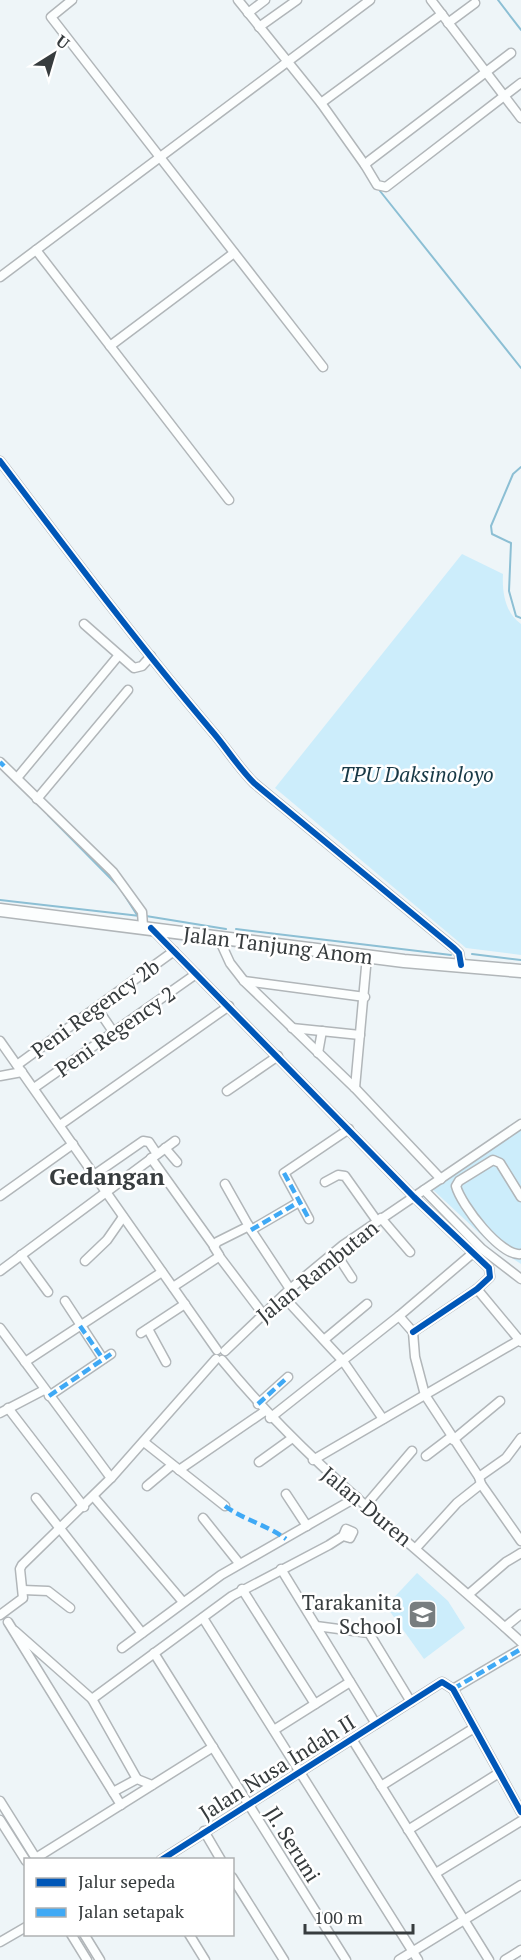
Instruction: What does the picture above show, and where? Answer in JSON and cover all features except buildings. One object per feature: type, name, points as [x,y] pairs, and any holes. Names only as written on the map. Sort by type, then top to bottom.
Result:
[{"type":"main road","name":"Jalan Tanjung Anom","points":[[0,910],[151,925],[219,939],[404,962],[521,971]]},
{"type":"street","points":[[72,0],[51,17],[323,367]]},
{"type":"street","points":[[238,0],[321,103],[377,184],[384,188],[521,83]]},
{"type":"street","points":[[248,14],[265,0]]},
{"type":"street","points":[[259,27],[297,0]]},
{"type":"street","points":[[0,277],[370,0]]},
{"type":"street","points":[[431,0],[521,118]]},
{"type":"street","points":[[448,23],[475,3]]},
{"type":"street","points":[[321,103],[442,14]]},
{"type":"street","points":[[365,165],[511,53]]},
{"type":"street","points":[[36,250],[229,500]]},
{"type":"street","points":[[110,346],[234,253]]},
{"type":"street","points":[[0,463],[151,656],[222,742],[237,766],[254,783],[454,948],[459,953],[461,965]]},
{"type":"street","points":[[84,624],[137,669],[151,656]]},
{"type":"street","points":[[17,778],[119,655]]},
{"type":"street","points":[[37,799],[128,690]]},
{"type":"street","points":[[0,762],[113,872],[151,925],[174,951],[349,1129],[482,1249],[521,1279]]},
{"type":"street","points":[[219,939],[230,963],[244,981],[355,1088],[441,1179]]},
{"type":"street","name":"Peni Regency 2b","points":[[19,1068],[174,951]]},
{"type":"street","points":[[355,1088],[367,956]]},
{"type":"street","name":"Peni Regency 2","points":[[34,1088],[196,974]]},
{"type":"street","points":[[244,981],[365,997]]},
{"type":"street","points":[[60,1125],[229,1006]]},
{"type":"street","points":[[97,1008],[114,1033]]},
{"type":"street","points":[[292,1028],[360,1035]]},
{"type":"street","points":[[318,1053],[322,1031]]},
{"type":"street","name":"Jalan Duren","points":[[0,1041],[220,1355],[264,1411],[313,1460],[521,1642]]},
{"type":"street","points":[[227,1091],[278,1056]]},
{"type":"street","points":[[0,1076],[19,1068]]},
{"type":"street","name":"Jalan Rambutan","points":[[111,1479],[220,1355],[290,1289],[379,1220],[521,1124]]},
{"type":"street","points":[[309,1219],[284,1173],[349,1129]]},
{"type":"street","points":[[94,1175],[143,1141],[149,1142],[154,1156],[219,1256],[263,1314]]},
{"type":"street","points":[[0,1271],[175,1141]]},
{"type":"street","points":[[0,1196],[73,1144]]},
{"type":"street","points":[[165,1148],[177,1162]]},
{"type":"street","points":[[521,1197],[500,1163],[493,1160],[487,1161],[459,1181],[456,1186],[495,1242],[512,1254],[521,1254]]},
{"type":"street","points":[[325,1182],[338,1175],[345,1176],[379,1220],[410,1252]]},
{"type":"street","points":[[225,1184],[250,1228],[290,1289]]},
{"type":"street","points":[[413,1332],[477,1289],[491,1273],[419,1194]]},
{"type":"street","points":[[214,1246],[299,1202]]},
{"type":"street","points":[[85,1261],[107,1240],[123,1217]]},
{"type":"street","points":[[335,1252],[352,1278]]},
{"type":"street","points":[[147,1486],[344,1360],[473,1253]]},
{"type":"street","points":[[21,1255],[48,1292]]},
{"type":"street","points":[[173,1287],[219,1256]]},
{"type":"street","points":[[25,1362],[162,1272]]},
{"type":"street","points":[[313,1460],[520,1340],[477,1289]]},
{"type":"street","points":[[283,1296],[344,1360],[383,1419]]},
{"type":"street","points":[[65,1300],[80,1326],[107,1357],[47,1393],[4,1411],[84,1507]]},
{"type":"street","points":[[166,1362],[145,1331],[185,1304]]},
{"type":"street","points":[[325,1339],[367,1304]]},
{"type":"street","points":[[399,1316],[413,1332],[415,1357],[425,1395],[521,1541]]},
{"type":"street","points":[[0,1328],[111,1479],[21,1567],[22,1601],[0,1615]]},
{"type":"street","points":[[264,1411],[288,1377]]},
{"type":"street","points":[[426,1456],[452,1439],[500,1401]]},
{"type":"street","points":[[259,1462],[291,1438]]},
{"type":"street","points":[[416,1548],[480,1480],[506,1458],[521,1438]]},
{"type":"street","points":[[144,1442],[225,1506]]},
{"type":"street","points":[[366,1504],[412,1451]]},
{"type":"street","points":[[286,1494],[307,1526]]},
{"type":"street","points":[[94,1497],[183,1602]]},
{"type":"street","points":[[122,1648],[239,1563],[357,1497]]},
{"type":"street","points":[[36,1498],[142,1633]]},
{"type":"street","points":[[203,1518],[239,1563]]},
{"type":"street","points":[[92,1699],[242,1589],[343,1536]]},
{"type":"street","points":[[468,1594],[506,1562],[521,1553]]},
{"type":"street","points":[[281,1569],[376,1724]]},
{"type":"street","points":[[242,1589],[315,1704]]},
{"type":"street","points":[[23,1590],[48,1591],[70,1608]]},
{"type":"street","points":[[505,1627],[521,1614]]},
{"type":"street","points":[[203,1618],[418,1960]]},
{"type":"street","points":[[8,1622],[121,1805]]},
{"type":"street","points":[[316,1626],[369,1633],[411,1702]]},
{"type":"street","points":[[15,1631],[92,1699],[137,1779],[152,1785]]},
{"type":"street","points":[[521,1649],[453,1689],[521,1812]]},
{"type":"street","name":"Jl. Seruni","points":[[154,1653],[346,1960]]},
{"type":"street","points":[[274,1730],[350,1682]]},
{"type":"street","name":"Jalan Nusa Indah II","points":[[164,1858],[442,1682],[453,1689]]},
{"type":"street","points":[[381,1786],[474,1728]]},
{"type":"street","points":[[352,1739],[489,1960]]},
{"type":"street","points":[[38,1858],[213,1747]]},
{"type":"street","points":[[408,1830],[499,1773]]},
{"type":"street","points":[[113,1792],[137,1779]]},
{"type":"street","points":[[0,1801],[3,1813],[35,1858]]},
{"type":"street","points":[[0,1820],[24,1858]]},
{"type":"street","points":[[436,1873],[521,1821]]},
{"type":"street","points":[[204,1832],[220,1858]]},
{"type":"street","points":[[234,1880],[284,1960]]},
{"type":"street","points":[[399,1960],[521,1885]]},
{"type":"street","points":[[0,1942],[24,1927]]},
{"type":"street","points":[[72,1936],[87,1960]]},
{"type":"street","points":[[85,1936],[100,1960]]},
{"type":"street","points":[[190,1936],[205,1960]]},
{"type":"street","points":[[505,1960],[521,1950]]},
{"type":"green space","name":"TPU Daksinoloyo","points":[[462,554],[503,574],[503,588],[508,608],[521,624],[521,955],[466,948],[275,788]]},
{"type":"green space","points":[[521,1125],[521,1264],[492,1245],[430,1187]]},
{"type":"green space","points":[[417,1573],[448,1601],[465,1628],[424,1659],[386,1606]]},
{"type":"waterway","points":[[498,0],[521,30]]},
{"type":"waterway","points":[[380,191],[521,368]]},
{"type":"waterway","points":[[521,467],[513,474],[491,526],[492,534],[511,543],[509,591],[516,616],[521,618]]},
{"type":"waterway","points":[[48,815],[120,888],[137,915]]},
{"type":"waterway","points":[[0,900],[140,916]]},
{"type":"waterway","points":[[146,916],[226,929]]},
{"type":"waterway","points":[[236,929],[451,955]]},
{"type":"waterway","points":[[472,954],[521,960]]},
{"type":"marked path","points":[[0,762],[4,766]]},
{"type":"marked path","points":[[284,1173],[309,1219]]},
{"type":"marked path","points":[[251,1230],[299,1202]]},
{"type":"marked path","points":[[80,1326],[103,1359]]},
{"type":"marked path","points":[[49,1396],[111,1354]]},
{"type":"marked path","points":[[258,1404],[288,1377]]},
{"type":"marked path","points":[[225,1506],[286,1539]]},
{"type":"marked path","points":[[453,1689],[521,1649]]},
{"type":"cycle path","points":[[0,461],[130,631],[248,777],[454,948],[459,953],[461,965]]},
{"type":"cycle path","points":[[151,928],[414,1197],[489,1268],[490,1277],[477,1289],[413,1332]]},
{"type":"cycle path","points":[[164,1858],[442,1682],[453,1689],[521,1812]]},
{"type":"place","name":"Tarakanita School","points":[[423,1614]]},
{"type":"district","name":"Gedangan","points":[[107,1176]]}]
